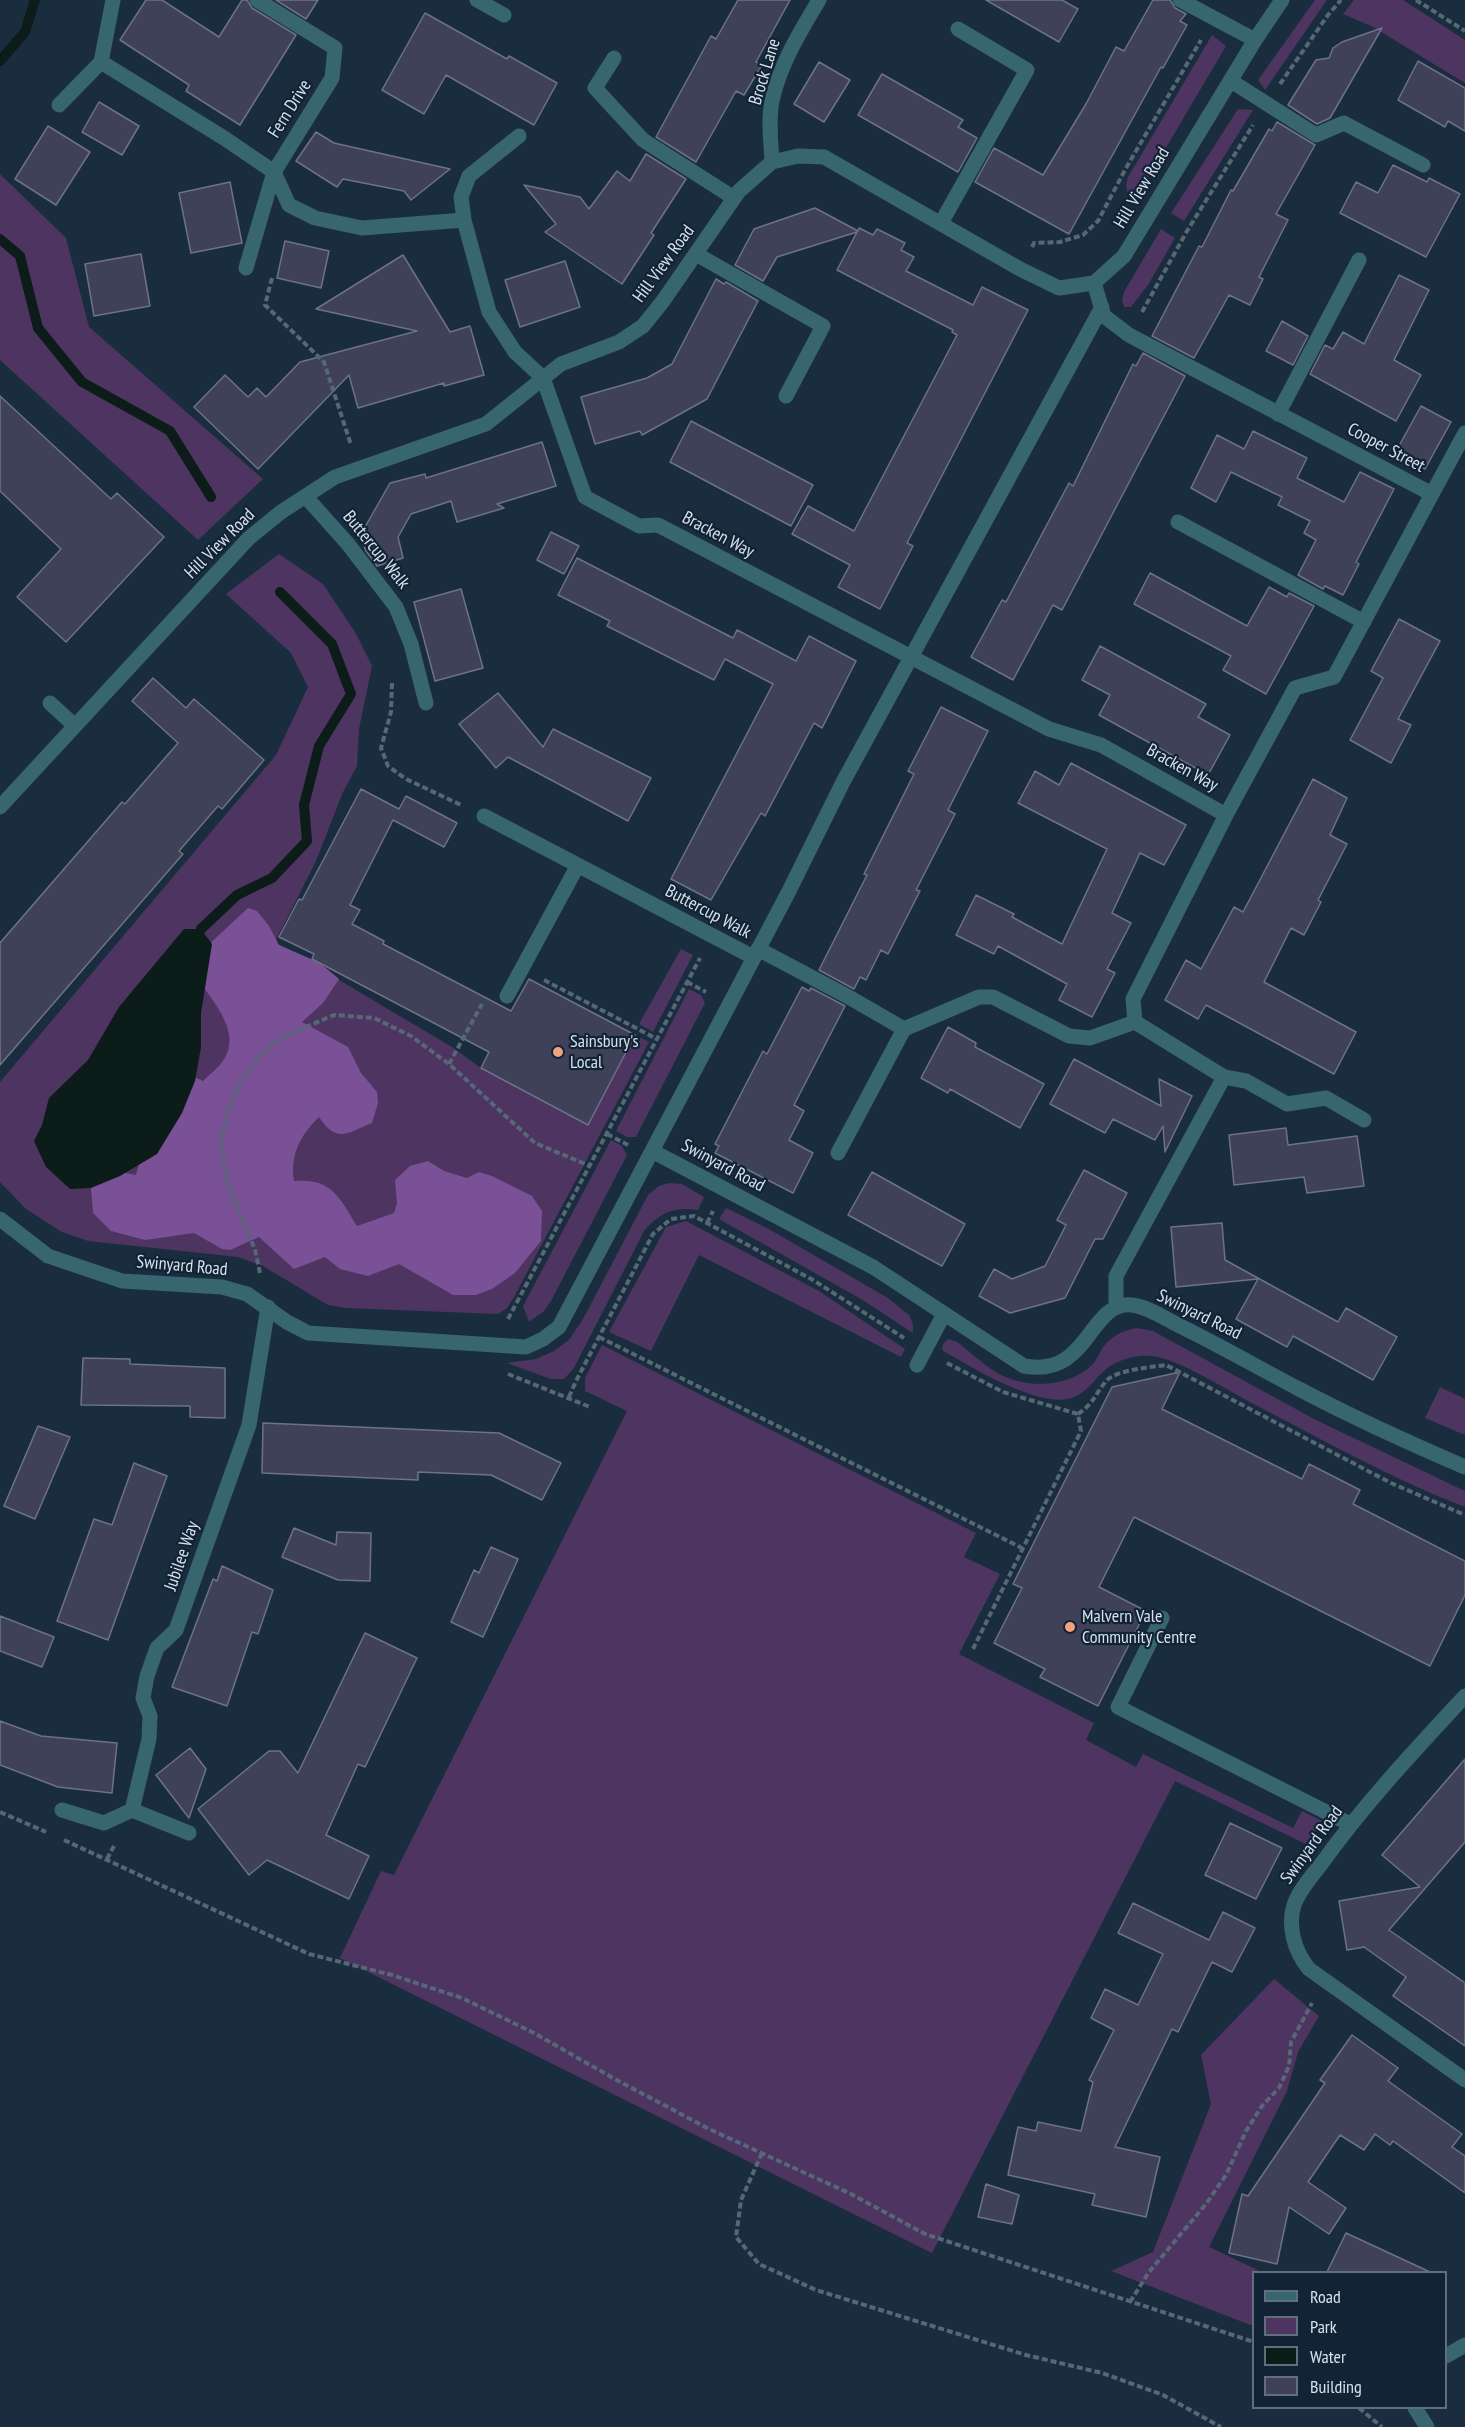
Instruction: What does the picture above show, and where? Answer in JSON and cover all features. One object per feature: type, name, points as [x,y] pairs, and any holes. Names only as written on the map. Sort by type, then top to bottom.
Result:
[{"type":"street","name":"Fern Drive","points":[[246,268],[274,172],[332,78],[335,48],[257,0]]},
{"type":"street","points":[[477,0],[504,15]]},
{"type":"street","name":"Brock Lane","points":[[772,162],[770,129],[772,101],[791,46],[819,0]]},
{"type":"street","points":[[1180,0],[1255,40]]},
{"type":"street","name":"Hill View Road","points":[[0,807],[249,538],[281,512],[335,477],[486,424],[561,364],[619,342],[643,326],[663,301],[739,191],[772,162],[798,156],[824,157],[1020,269],[1059,288],[1094,283],[1124,256],[1255,40],[1282,0]]},
{"type":"street","points":[[59,105],[101,62],[113,3]]},
{"type":"street","points":[[941,223],[1027,70],[958,29]]},
{"type":"street","points":[[614,58],[595,88],[643,140],[734,198]]},
{"type":"street","points":[[101,62],[214,131],[274,172],[290,205],[315,218],[362,228],[464,220]]},
{"type":"street","points":[[1232,81],[1316,135],[1344,123],[1424,165]]},
{"type":"street","points":[[519,135],[469,176],[461,197],[464,220],[489,312],[515,352],[543,378]]},
{"type":"street","points":[[696,254],[823,326],[786,396]]},
{"type":"street","points":[[1278,414],[1359,260]]},
{"type":"street","name":"Cooper Street","points":[[1094,283],[1104,316],[1129,335],[1432,494],[1334,676],[1295,688],[1226,814]]},
{"type":"street","points":[[904,1029],[847,996],[755,953],[788,893],[843,782],[1102,307]]},
{"type":"street","name":"Bracken Way","points":[[543,378],[585,497],[639,526],[658,525],[1049,729],[1101,745],[1226,814],[1133,999],[1135,1022]]},
{"type":"street","points":[[1432,494],[1465,434]]},
{"type":"street","name":"Buttercup Walk","points":[[306,497],[348,544],[396,607],[411,644],[426,703]]},
{"type":"street","points":[[1178,522],[1364,622]]},
{"type":"street","points":[[50,703],[75,726]]},
{"type":"street","name":"Buttercup Walk","points":[[484,816],[712,936],[755,953],[652,1151]]},
{"type":"street","points":[[507,996],[578,865]]},
{"type":"street","points":[[838,1153],[904,1029],[979,997],[993,997],[1069,1036],[1090,1038],[1135,1022],[1224,1077],[1246,1082],[1287,1104],[1326,1098],[1364,1120]]},
{"type":"street","points":[[1116,1307],[1116,1276],[1224,1077]]},
{"type":"street","name":"Swinyard Road","points":[[0,1219],[48,1256],[122,1281],[222,1287],[247,1294],[308,1334],[526,1347],[543,1339],[559,1327],[652,1151],[873,1267],[1024,1366],[1041,1369],[1062,1362],[1080,1347],[1105,1316],[1116,1307],[1132,1305],[1148,1310],[1221,1346],[1374,1428],[1465,1467]]},
{"type":"street","name":"Jubilee Way","points":[[132,1810],[149,1739],[150,1716],[143,1698],[147,1676],[157,1648],[176,1630],[249,1425],[268,1307]]},
{"type":"street","points":[[917,1365],[944,1314]]},
{"type":"street","points":[[1162,1618],[1118,1707],[1350,1824]]},
{"type":"street","name":"Swinyard Road","points":[[1465,1696],[1350,1824],[1294,1904],[1292,1923],[1298,1956],[1309,1969],[1465,2080]]},
{"type":"street","points":[[62,1810],[104,1823],[132,1810],[189,1833]]},
{"type":"street","points":[[1447,2355],[1465,2346]]},
{"type":"street","points":[[1416,2409],[1427,2427]]},
{"type":"path","points":[[1129,335],[1187,231],[1267,104],[1328,15],[1341,0]]},
{"type":"path","points":[[1416,0],[1465,31]]},
{"type":"path","points":[[1020,269],[1034,243],[1060,242],[1083,235],[1098,221],[1213,18]]},
{"type":"path","points":[[273,272],[266,305],[324,362],[359,468]]},
{"type":"path","points":[[391,674],[391,712],[381,748],[388,766],[406,779],[484,816]]},
{"type":"path","points":[[590,1407],[498,1370],[495,1346],[712,936]]},
{"type":"path","points":[[522,969],[657,1039]]},
{"type":"path","points":[[449,1064],[484,1002]]},
{"type":"path","points":[[268,1307],[255,1250],[227,1181],[221,1144],[227,1113],[236,1092],[258,1058],[280,1038],[334,1016],[374,1018],[411,1036],[449,1064],[535,1143],[590,1166]]},
{"type":"path","points":[[569,1398],[653,1234],[671,1219],[694,1216],[813,1280],[924,1351],[1003,1392],[1078,1414]]},
{"type":"path","points":[[599,1336],[1022,1548]]},
{"type":"path","points":[[1078,1414],[1092,1404],[1107,1379],[1132,1370],[1166,1365],[1391,1483],[1465,1515]]},
{"type":"path","points":[[973,1649],[1081,1431],[1078,1414]]},
{"type":"path","points":[[0,1812],[107,1859],[309,1954],[392,1975],[462,1998],[534,2033],[709,2129],[851,2194],[925,2234],[1213,2327],[1252,2342]]},
{"type":"path","points":[[1130,2302],[1149,2272],[1206,2204],[1226,2175],[1246,2131],[1262,2106],[1279,2088],[1289,2066],[1291,2042],[1305,2014],[1326,1983]]},
{"type":"path","points":[[762,2153],[741,2200],[736,2237],[759,2264],[816,2290],[1026,2355],[1102,2373],[1163,2395],[1221,2427]]},
{"type":"path","points":[[1360,2409],[1382,2427]]},
{"type":"green space","points":[[1315,0],[1327,0],[1265,90],[1258,80]]},
{"type":"green space","points":[[1354,0],[1403,0],[1465,40],[1465,83],[1373,27],[1343,14]]},
{"type":"green space","points":[[1212,35],[1226,46],[1137,197],[1127,191],[1128,177]]},
{"type":"green space","points":[[1238,109],[1253,110],[1184,221],[1171,213]]},
{"type":"green space","points":[[0,174],[66,238],[89,327],[263,479],[198,540],[0,360]]},
{"type":"green space","points":[[1161,229],[1175,238],[1148,285],[1131,307],[1124,307],[1122,299],[1124,292]]},
{"type":"green space","points":[[279,554],[323,584],[355,632],[372,666],[359,729],[357,766],[343,792],[316,861],[275,942],[452,1047],[481,1068],[587,1125],[635,1035],[649,1042],[513,1299],[507,1308],[498,1314],[346,1308],[328,1305],[263,1266],[238,1257],[88,1241],[62,1232],[26,1209],[0,1182],[0,1082],[276,755],[308,687],[291,653],[226,594]]},
{"type":"green space","points":[[681,949],[693,955],[653,1032],[639,1024]]},
{"type":"green space","points":[[689,989],[701,995],[705,1003],[636,1137],[627,1137],[616,1131]]},
{"type":"green space","points":[[611,1140],[622,1146],[627,1155],[551,1301],[544,1311],[529,1322],[523,1306]]},
{"type":"green space","points":[[669,1183],[682,1184],[704,1197],[698,1210],[682,1209],[668,1212],[661,1215],[644,1231],[574,1368],[564,1379],[551,1379],[507,1363],[536,1359],[554,1351],[569,1340],[583,1319],[648,1195],[659,1186]]},
{"type":"green space","points":[[726,1208],[767,1228],[888,1298],[909,1315],[913,1324],[913,1333],[861,1299],[719,1219]]},
{"type":"green space","points":[[686,1221],[819,1291],[905,1349],[901,1357],[699,1255],[651,1351],[609,1332],[666,1227]]},
{"type":"green space","points":[[1136,1328],[1153,1331],[1316,1420],[1465,1491],[1465,1507],[1382,1470],[1168,1360],[1144,1356],[1121,1360],[1108,1367],[1081,1394],[1058,1400],[1023,1392],[942,1350],[943,1344],[948,1339],[957,1342],[1001,1375],[1024,1382],[1048,1384],[1061,1382],[1083,1372],[1094,1363],[1111,1339]]},
{"type":"green space","points":[[602,1345],[976,1533],[964,1557],[1000,1574],[959,1654],[1094,1723],[1086,1740],[1136,1767],[1143,1754],[1293,1828],[1302,1811],[1322,1821],[1306,1844],[1175,1781],[932,2253],[340,1958],[381,1871],[394,1875],[627,1411],[585,1391],[585,1378]]},
{"type":"green space","points":[[1440,1387],[1465,1399],[1465,1435],[1425,1418]]},
{"type":"green space","points":[[1274,1979],[1319,2016],[1298,2052],[1287,2091],[1209,2247],[1260,2271],[1252,2271],[1252,2326],[1111,2271],[1153,2252],[1211,2104],[1201,2055]]},
{"type":"shaded area","points":[[248,908],[257,911],[269,926],[279,945],[320,963],[339,979],[323,1003],[302,1022],[348,1047],[361,1073],[377,1092],[378,1103],[372,1123],[343,1134],[331,1131],[319,1117],[312,1124],[295,1154],[294,1181],[307,1181],[326,1186],[339,1198],[357,1226],[394,1213],[397,1203],[395,1180],[410,1166],[428,1161],[444,1171],[467,1178],[479,1172],[492,1176],[532,1196],[542,1211],[541,1241],[515,1273],[492,1289],[476,1295],[453,1295],[399,1264],[368,1276],[340,1269],[325,1257],[294,1269],[259,1237],[230,1250],[222,1249],[194,1233],[145,1240],[111,1231],[93,1213],[91,1188],[110,1170],[136,1175],[142,1152],[192,1076],[203,1081],[223,1061],[230,1039],[228,1028],[198,979],[207,946]]},
{"type":"water","points":[[184,929],[201,929],[212,944],[201,1013],[201,1047],[195,1081],[182,1113],[157,1154],[120,1176],[91,1188],[70,1189],[46,1167],[34,1141],[42,1125],[49,1098],[88,1060],[119,1007]]},
{"type":"building","points":[[146,0],[162,0],[219,37],[242,0],[247,0],[252,8],[296,35],[240,125],[186,91],[189,85],[120,40]]},
{"type":"building","points":[[276,0],[318,0],[306,19]]},
{"type":"building","points":[[738,0],[790,0],[756,62],[762,65],[744,95],[736,91],[696,162],[656,137],[711,36],[716,39]]},
{"type":"building","points":[[986,0],[1062,0],[1078,9],[1059,42]]},
{"type":"building","points":[[1153,0],[1170,0],[1175,8],[1186,14],[1180,21],[1187,25],[1163,68],[1161,67],[1069,234],[975,182],[994,148],[1043,175],[1086,104],[1116,47],[1124,51]]},
{"type":"building","points":[[425,13],[507,59],[509,56],[557,83],[534,125],[446,75],[424,114],[382,90]]},
{"type":"building","points":[[1382,28],[1330,118],[1317,124],[1288,105],[1316,60],[1329,58],[1333,48],[1342,42]]},
{"type":"building","points":[[1418,61],[1465,88],[1465,131],[1448,121],[1445,127],[1398,100]]},
{"type":"building","points":[[819,62],[850,80],[824,122],[794,104]]},
{"type":"building","points":[[882,74],[963,120],[958,127],[977,138],[958,172],[858,115]]},
{"type":"building","points":[[99,102],[139,126],[122,155],[82,132]]},
{"type":"building","points":[[1277,122],[1315,145],[1276,214],[1288,220],[1259,277],[1263,279],[1250,305],[1229,295],[1194,358],[1152,336],[1231,190],[1233,191],[1269,129],[1272,131]]},
{"type":"building","points":[[48,126],[90,152],[56,205],[15,179]]},
{"type":"building","points":[[316,132],[334,143],[450,169],[411,200],[404,191],[343,179],[337,187],[296,161]]},
{"type":"building","points":[[646,154],[686,179],[651,233],[654,235],[622,284],[545,232],[556,224],[524,185],[580,197],[589,209],[617,171],[630,181]]},
{"type":"building","points":[[1393,165],[1427,182],[1429,178],[1460,194],[1426,257],[1340,213],[1356,182],[1378,193]]},
{"type":"building","points":[[230,182],[242,243],[191,253],[179,193]]},
{"type":"building","points":[[815,208],[858,231],[859,228],[873,235],[877,229],[905,243],[901,250],[914,257],[906,271],[973,305],[982,287],[1028,310],[907,543],[913,546],[880,609],[838,587],[850,565],[792,534],[808,506],[854,531],[957,335],[952,332],[953,330],[837,270],[857,232],[777,257],[763,281],[735,265],[754,229]]},
{"type":"building","points":[[285,241],[329,251],[321,288],[277,278]]},
{"type":"building","points":[[141,254],[150,306],[94,316],[85,264]]},
{"type":"building","points":[[403,255],[450,332],[470,326],[484,375],[444,386],[444,383],[358,408],[349,375],[258,469],[194,407],[225,375],[248,397],[257,388],[266,397],[300,362],[417,331],[316,309]]},
{"type":"building","points":[[565,261],[580,307],[520,327],[505,280]]},
{"type":"building","points":[[1399,275],[1429,290],[1394,360],[1421,375],[1396,421],[1310,374],[1325,345],[1333,349],[1343,332],[1364,344]]},
{"type":"building","points":[[716,279],[724,284],[726,282],[758,301],[707,399],[642,435],[640,431],[595,444],[581,397],[647,378],[672,364]]},
{"type":"building","points":[[1282,321],[1308,336],[1293,365],[1266,351]]},
{"type":"building","points":[[1143,353],[1185,376],[1062,610],[1053,605],[1013,680],[971,657],[1002,600],[1006,602],[1069,483],[1073,486],[1133,364],[1136,366]]},
{"type":"building","points":[[0,396],[111,499],[117,493],[164,537],[66,642],[17,597],[61,549],[0,491]]},
{"type":"building","points":[[1421,406],[1451,422],[1425,469],[1395,453]]},
{"type":"building","points":[[691,421],[813,485],[791,526],[670,462]]},
{"type":"building","points":[[1253,431],[1307,458],[1297,478],[1344,502],[1360,472],[1394,489],[1356,562],[1359,564],[1343,595],[1325,586],[1323,589],[1298,575],[1316,540],[1304,533],[1310,521],[1278,505],[1282,497],[1231,472],[1216,502],[1191,488],[1217,435],[1244,449]]},
{"type":"building","points":[[542,442],[556,486],[497,504],[504,508],[457,522],[451,501],[411,514],[398,537],[403,558],[377,566],[366,551],[360,536],[390,483],[425,474],[426,478]]},
{"type":"building","points":[[551,532],[579,546],[564,574],[537,560]]},
{"type":"building","points":[[577,558],[733,638],[737,630],[796,661],[809,636],[856,661],[822,728],[814,723],[765,816],[761,813],[711,900],[671,879],[773,684],[725,659],[714,680],[607,626],[610,621],[558,595]]},
{"type":"building","points":[[1150,573],[1247,626],[1269,587],[1287,597],[1289,593],[1314,606],[1266,694],[1223,670],[1231,656],[1134,604]]},
{"type":"building","points":[[461,589],[483,668],[435,681],[414,602]]},
{"type":"building","points":[[1399,619],[1440,641],[1398,719],[1411,725],[1391,763],[1350,740],[1383,678],[1371,671]]},
{"type":"building","points":[[1100,646],[1206,704],[1198,717],[1230,735],[1208,775],[1099,715],[1110,695],[1082,680]]},
{"type":"building","points":[[153,678],[186,708],[194,699],[264,760],[222,809],[218,806],[179,851],[183,854],[0,1065],[0,943],[122,802],[125,804],[178,743],[132,701]]},
{"type":"building","points":[[498,693],[543,747],[553,729],[651,778],[628,821],[508,757],[496,768],[459,724]]},
{"type":"building","points":[[941,707],[988,731],[948,810],[955,814],[916,890],[920,891],[888,954],[881,950],[866,980],[860,977],[854,989],[819,970],[914,774],[908,771]]},
{"type":"building","points":[[1071,763],[1186,825],[1164,865],[1140,853],[1112,913],[1131,923],[1107,969],[1115,973],[1092,1017],[1059,1000],[1067,984],[998,946],[994,954],[956,935],[976,895],[1014,914],[1012,917],[1062,944],[1107,849],[1018,803],[1035,771],[1059,785]]},
{"type":"building","points":[[1313,779],[1347,798],[1330,835],[1347,844],[1318,900],[1321,902],[1304,935],[1291,928],[1264,982],[1356,1032],[1334,1074],[1206,1005],[1198,1019],[1165,1000],[1186,960],[1201,969],[1234,907],[1243,912]]},
{"type":"building","points":[[361,789],[399,809],[406,796],[457,823],[444,847],[393,820],[350,905],[360,910],[352,924],[384,941],[383,944],[511,1011],[529,979],[635,1035],[588,1125],[481,1068],[489,1052],[312,959],[314,954],[279,937],[299,899],[302,900]]},
{"type":"building","points":[[802,987],[809,991],[811,988],[845,1006],[794,1105],[804,1111],[789,1140],[813,1153],[793,1193],[715,1153],[719,1146],[715,1144],[763,1051],[767,1054]]},
{"type":"building","points":[[948,1027],[976,1043],[975,1047],[1044,1084],[1020,1128],[950,1089],[948,1093],[921,1078]]},
{"type":"building","points":[[1074,1059],[1161,1106],[1159,1079],[1192,1096],[1165,1152],[1163,1126],[1155,1140],[1113,1119],[1105,1133],[1050,1104]]},
{"type":"building","points":[[1286,1128],[1288,1145],[1357,1136],[1364,1186],[1307,1193],[1304,1177],[1234,1185],[1229,1135]]},
{"type":"building","points":[[1084,1170],[1127,1193],[1103,1239],[1095,1239],[1065,1298],[1010,1313],[979,1296],[994,1269],[1012,1279],[1045,1266],[1066,1225],[1057,1220]]},
{"type":"building","points":[[872,1172],[965,1224],[942,1266],[848,1215]]},
{"type":"building","points":[[1222,1223],[1225,1260],[1338,1322],[1346,1308],[1397,1337],[1373,1380],[1293,1336],[1287,1347],[1236,1319],[1258,1279],[1176,1287],[1171,1227]]},
{"type":"building","points":[[83,1358],[130,1359],[130,1364],[225,1368],[225,1418],[190,1417],[190,1406],[81,1405]]},
{"type":"building","points":[[1180,1372],[1162,1409],[1302,1479],[1309,1464],[1360,1490],[1353,1504],[1465,1561],[1465,1595],[1430,1666],[1134,1517],[1099,1587],[1146,1611],[1098,1706],[1040,1677],[1045,1669],[994,1643],[1022,1588],[1013,1584],[1112,1387]]},
{"type":"building","points":[[263,1423],[499,1433],[561,1463],[542,1500],[491,1475],[418,1472],[418,1480],[262,1473]]},
{"type":"building","points":[[38,1426],[70,1437],[35,1519],[4,1506]]},
{"type":"building","points":[[134,1463],[167,1476],[108,1640],[57,1621],[94,1519],[112,1525]]},
{"type":"building","points":[[294,1528],[336,1545],[337,1532],[371,1533],[370,1581],[338,1580],[282,1557]]},
{"type":"building","points":[[491,1547],[518,1559],[483,1637],[451,1622],[474,1570],[479,1573]]},
{"type":"building","points":[[222,1566],[273,1590],[258,1634],[252,1632],[227,1706],[172,1687],[213,1579],[217,1581]]},
{"type":"building","points":[[0,1616],[54,1637],[42,1667],[0,1651]]},
{"type":"building","points":[[365,1633],[417,1658],[365,1767],[358,1764],[326,1835],[369,1856],[349,1899],[267,1860],[249,1875],[198,1809],[269,1751],[280,1751],[298,1773]]},
{"type":"building","points":[[0,1721],[41,1736],[117,1743],[112,1793],[58,1787],[0,1765]]},
{"type":"building","points":[[190,1748],[206,1769],[189,1818],[156,1775]]},
{"type":"building","points":[[1465,1759],[1465,1842],[1389,1930],[1465,1983],[1465,2046],[1393,1996],[1406,1977],[1364,1947],[1347,1950],[1339,1901],[1420,1887],[1382,1855]]},
{"type":"building","points":[[1230,1823],[1282,1848],[1256,1899],[1205,1875]]},
{"type":"building","points":[[1133,1903],[1209,1940],[1223,1912],[1255,1928],[1232,1972],[1212,1962],[1178,2032],[1172,2029],[1115,2147],[1160,2157],[1146,2217],[1092,2205],[1095,2194],[1008,2175],[1018,2127],[1036,2131],[1038,2122],[1081,2131],[1093,2082],[1089,2080],[1114,2030],[1091,2018],[1105,1989],[1138,2005],[1163,1954],[1118,1933]]},
{"type":"building","points":[[1352,2035],[1398,2068],[1388,2081],[1462,2134],[1452,2147],[1465,2156],[1465,2193],[1393,2141],[1390,2145],[1375,2134],[1364,2150],[1340,2135],[1308,2182],[1346,2208],[1329,2234],[1289,2207],[1277,2264],[1229,2253],[1242,2194],[1248,2196],[1325,2083],[1320,2080]]},
{"type":"building","points":[[986,2184],[1019,2195],[1012,2224],[978,2217]]},
{"type":"building","points":[[1346,2233],[1428,2271],[1327,2271]]},
{"type":"waterway","points":[[0,61],[25,32],[35,0]]},
{"type":"waterway","points":[[0,239],[20,256],[38,328],[82,382],[170,431],[211,497]]},
{"type":"waterway","points":[[201,929],[237,895],[272,878],[307,841],[304,805],[319,746],[351,694],[332,644],[280,592]]},
{"type":"place","name":"Sainsbury's Local","points":[[558,1052]]},
{"type":"place","name":"Malvern Vale Community Centre","points":[[1070,1627]]}]
